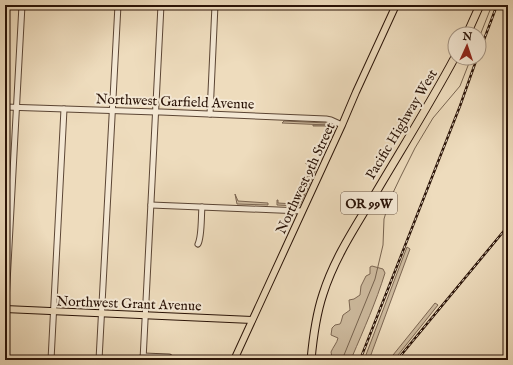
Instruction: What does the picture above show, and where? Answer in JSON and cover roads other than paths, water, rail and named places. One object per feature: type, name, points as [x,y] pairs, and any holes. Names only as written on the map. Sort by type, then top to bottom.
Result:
[{"type":"highway","points":[[471,26],[480,5]]},
{"type":"highway","name":"Pacific Highway West","points":[[311,360],[318,310],[334,265],[450,66]]},
{"type":"main road","name":"Northwest 9th Street","points":[[234,360],[396,5]]},
{"type":"main road","name":"Northwest Grant Avenue","points":[[5,309],[252,320]]},
{"type":"street","points":[[5,320],[22,5]]},
{"type":"street","points":[[99,360],[118,5]]},
{"type":"street","points":[[161,5],[143,358],[169,357]]},
{"type":"street","points":[[210,114],[215,5]]},
{"type":"street","name":"Northwest Garfield Avenue","points":[[5,107],[326,119],[342,125]]},
{"type":"street","points":[[51,360],[64,109]]},
{"type":"street","points":[[151,205],[302,211]]},
{"type":"street","points":[[198,244],[200,242],[202,207]]},
{"type":"waterway","points":[[484,26],[492,5]]},
{"type":"waterway","points":[[342,360],[375,279],[383,245],[384,219],[390,199],[415,148],[433,118],[460,86],[468,66]]},
{"type":"railway","points":[[487,32],[497,5]]},
{"type":"railway","points":[[505,5],[508,19]]},
{"type":"railway","points":[[360,360],[460,106],[474,66]]},
{"type":"railway","points":[[397,360],[508,226]]}]
